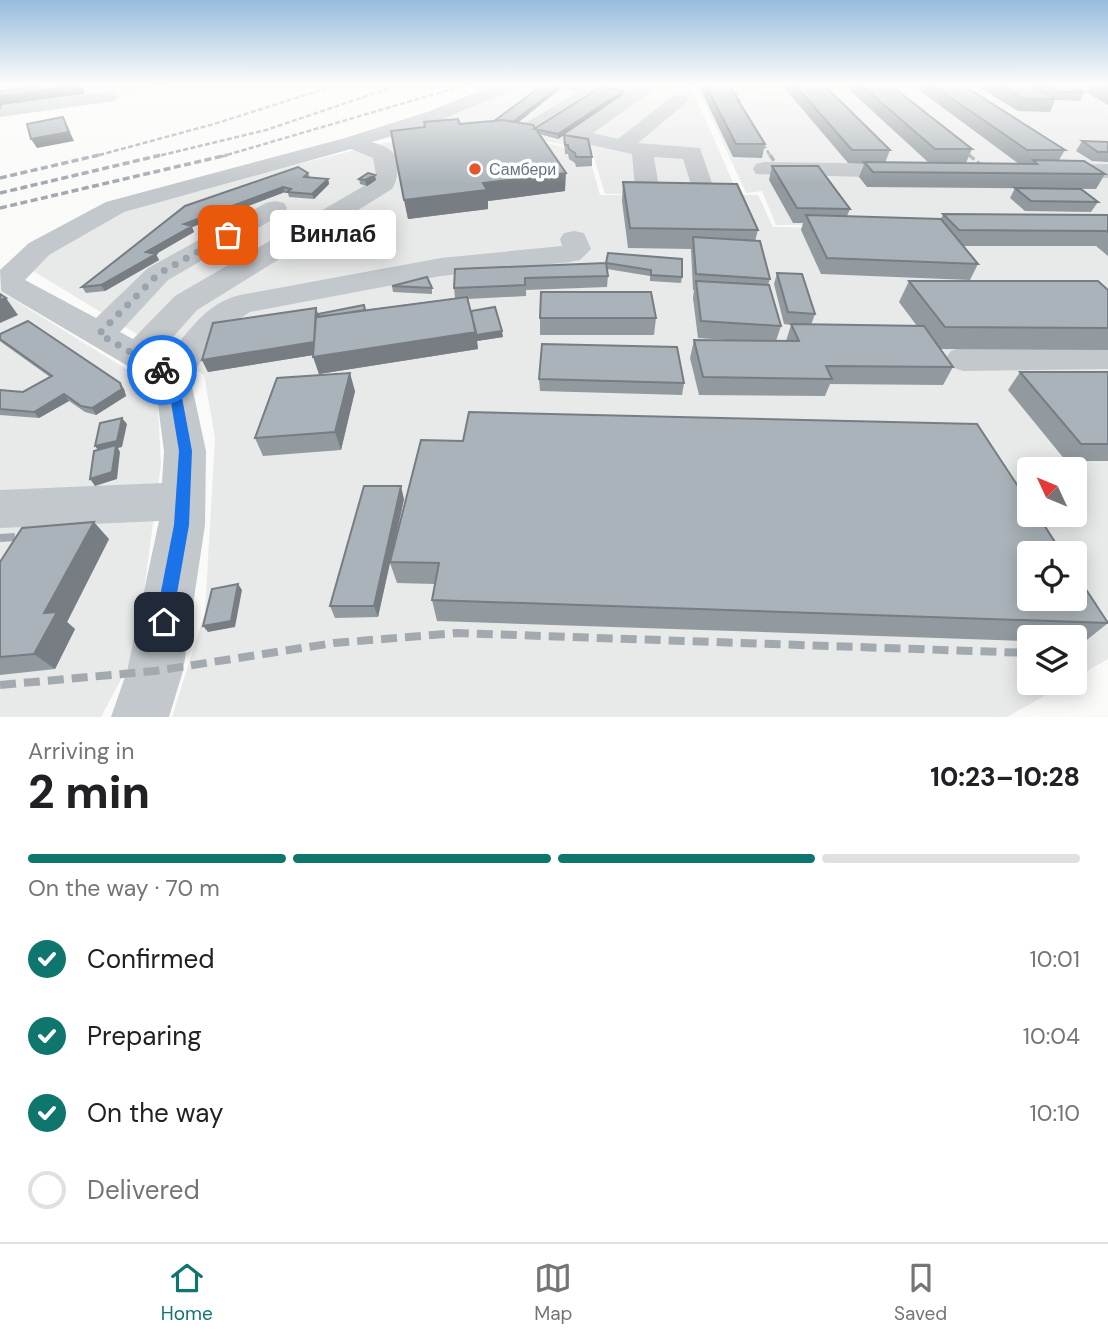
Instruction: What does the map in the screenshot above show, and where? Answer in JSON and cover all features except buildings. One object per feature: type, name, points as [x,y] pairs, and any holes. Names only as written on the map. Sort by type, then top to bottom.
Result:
[{"type":"street","points":[[140,717],[155,671],[182,525],[185,451],[155,366],[12,285],[10,280],[15,270],[39,249],[115,207],[352,142],[429,117]]},
{"type":"street","points":[[529,129],[548,117]]},
{"type":"street","points":[[603,117],[576,136],[632,148],[692,153],[701,186]]},
{"type":"street","points":[[632,148],[662,117]]},
{"type":"street","points":[[155,366],[186,303],[384,184],[387,175],[383,153],[352,142]]},
{"type":"street","points":[[632,148],[647,188]]},
{"type":"street","points":[[1056,155],[1108,188]]},
{"type":"street","points":[[764,169],[926,171]]},
{"type":"street","points":[[1034,172],[1108,171]]},
{"type":"street","points":[[99,334],[158,274],[275,208]]},
{"type":"street","points":[[155,366],[240,304],[441,267],[570,254],[577,249],[574,239]]},
{"type":"street","points":[[963,359],[1108,358]]},
{"type":"street","points":[[0,509],[183,501]]},
{"type":"shaded area","points":[[441,117],[705,117],[738,194],[605,194],[592,151],[458,122],[362,144],[359,135]]},
{"type":"shaded area","points":[[711,117],[1108,117],[1108,227],[776,225],[762,191],[746,193]]},
{"type":"shaded area","points":[[460,125],[588,152],[600,195],[758,195],[773,227],[1108,230],[1108,659],[1087,671],[1087,625],[1017,625],[1017,695],[1046,695],[1007,717],[172,717],[205,612],[215,438],[204,375],[25,266],[123,206]]},
{"type":"shaded area","points":[[0,291],[157,388],[161,464],[136,651],[101,717],[0,717]]},
{"type":"railway","points":[[92,157],[235,117]]},
{"type":"railway","points":[[154,157],[266,130],[303,117]]},
{"type":"railway","points":[[226,155],[355,117]]},
{"type":"railway","points":[[747,117],[771,157]]},
{"type":"railway","points":[[954,142],[971,157]]},
{"type":"railway","points":[[0,178],[99,155]]},
{"type":"railway","points":[[0,193],[161,155]]},
{"type":"railway","points":[[0,208],[226,155]]},
{"type":"railway","points":[[220,157],[226,155]]},
{"type":"railway","points":[[770,155],[774,161]]},
{"type":"railway","points":[[969,155],[981,165]]},
{"type":"railway","points":[[0,538],[15,537]]},
{"type":"railway","points":[[0,685],[155,671],[334,643],[457,633],[1017,653]]},
{"type":"way so far","points":[[162,370],[99,334],[158,274],[228,235]]},
{"type":"place","name":"Самбери","points":[[475,169]]},
{"type":"place","name":"Винлаб","points":[[228,235]]},
{"type":"route","points":[[162,370],[172,376],[185,451],[182,525],[164,622]]}]
